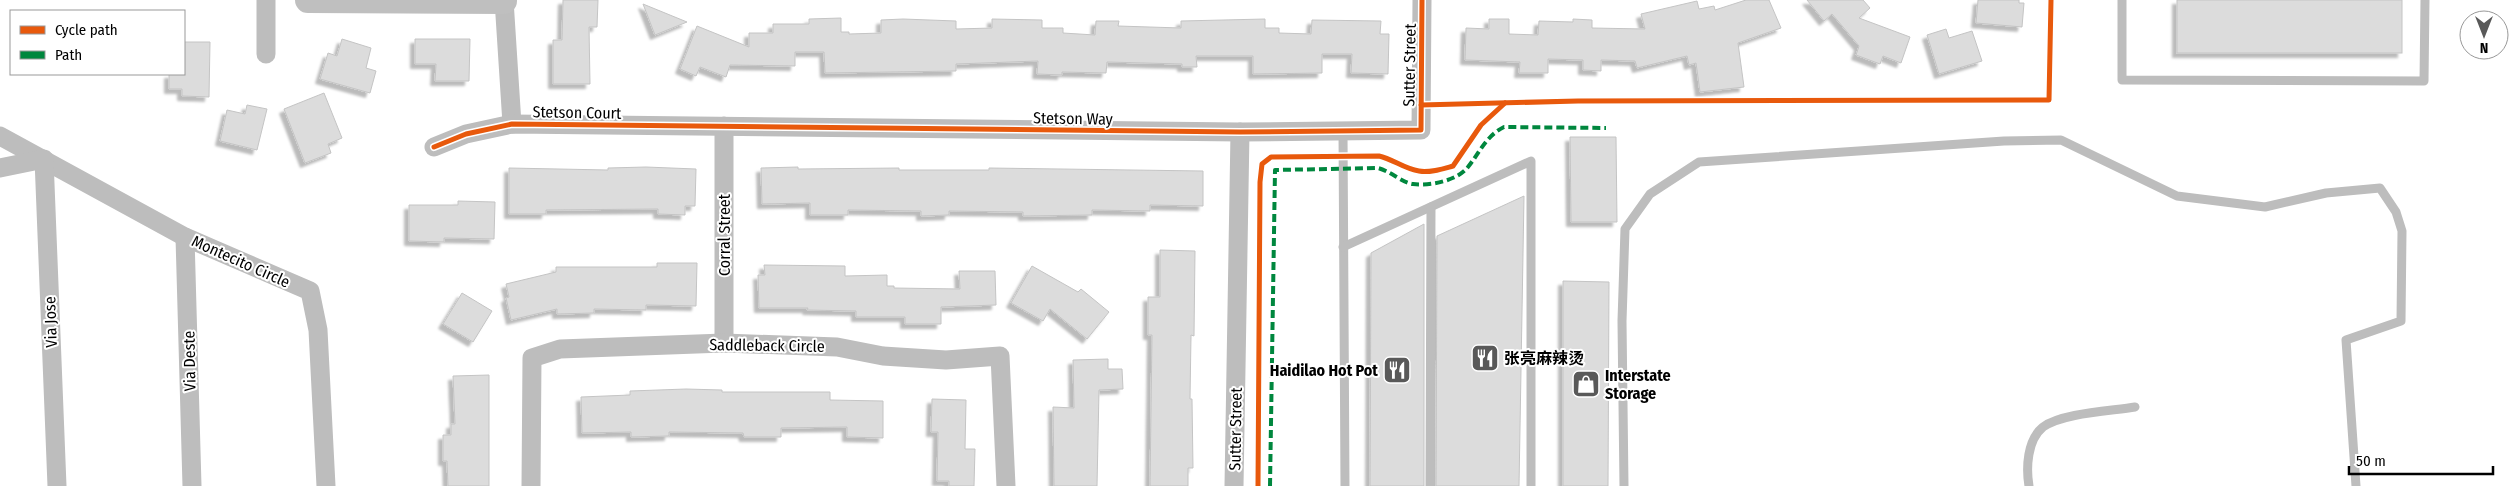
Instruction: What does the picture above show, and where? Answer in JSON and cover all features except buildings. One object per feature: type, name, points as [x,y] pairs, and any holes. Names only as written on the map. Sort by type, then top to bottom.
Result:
[{"type":"street","points":[[266,0],[266,54]]},
{"type":"street","points":[[308,0],[504,0],[512,124]]},
{"type":"street","name":"Sutter Street","points":[[1421,130],[1422,0]]},
{"type":"street","name":"Stetson Court","points":[[434,147],[466,134],[512,124],[724,126]]},
{"type":"street","name":"Stetson Way","points":[[724,126],[1240,132],[1421,130]]},
{"type":"street","name":"Corral Street","points":[[724,126],[724,343]]},
{"type":"street","name":"Sutter Street","points":[[1234,486],[1240,132]]},
{"type":"street","name":"Montecito Circle","points":[[0,136],[44,158],[186,237],[310,291],[318,330],[326,486]]},
{"type":"street","points":[[0,168],[44,158]]},
{"type":"street","name":"Via Jose","points":[[44,158],[57,486]]},
{"type":"street","name":"Via Deste","points":[[186,237],[192,486]]},
{"type":"street","name":"Saddleback Circle","points":[[530,486],[532,358],[560,349],[724,343],[837,347],[883,356],[946,360],[1000,356],[1006,486]]},
{"type":"lane","points":[[2122,0],[2122,80],[2405,81],[2424,81],[2425,0]]},
{"type":"lane","points":[[1343,131],[1345,486]]},
{"type":"lane","points":[[1624,486],[1622,321],[1625,230],[1650,194],[1699,162],[2004,141],[2061,140],[2177,196],[2265,207],[2326,193],[2380,188],[2396,212],[2402,231],[2401,322],[2346,340],[2356,486]]},
{"type":"lane","points":[[1344,247],[1531,161],[1531,486]]},
{"type":"lane","points":[[1430,207],[1430,486]]},
{"type":"lane","points":[[2029,486],[2028,468],[2031,445],[2043,428],[2062,419],[2135,407]]},
{"type":"marked path","points":[[1270,486],[1275,170],[1378,168],[1413,184],[1443,182],[1463,172],[1492,135],[1504,127],[1606,128]]},
{"type":"cycle path","points":[[434,147],[466,134],[512,124],[1240,132],[1421,130],[1422,0]]},
{"type":"cycle path","points":[[1421,105],[1578,101],[2049,100],[2051,0]]},
{"type":"cycle path","points":[[1258,486],[1260,182],[1262,164],[1271,157],[1379,156],[1414,170],[1427,171],[1453,166],[1481,125],[1505,103]]},
{"type":"place","name":"张亮麻辣烫","points":[[1485,358]]},
{"type":"place","name":"Haidilao Hot Pot","points":[[1397,370]]},
{"type":"place","name":"Interstate Storage","points":[[1586,384]]}]
